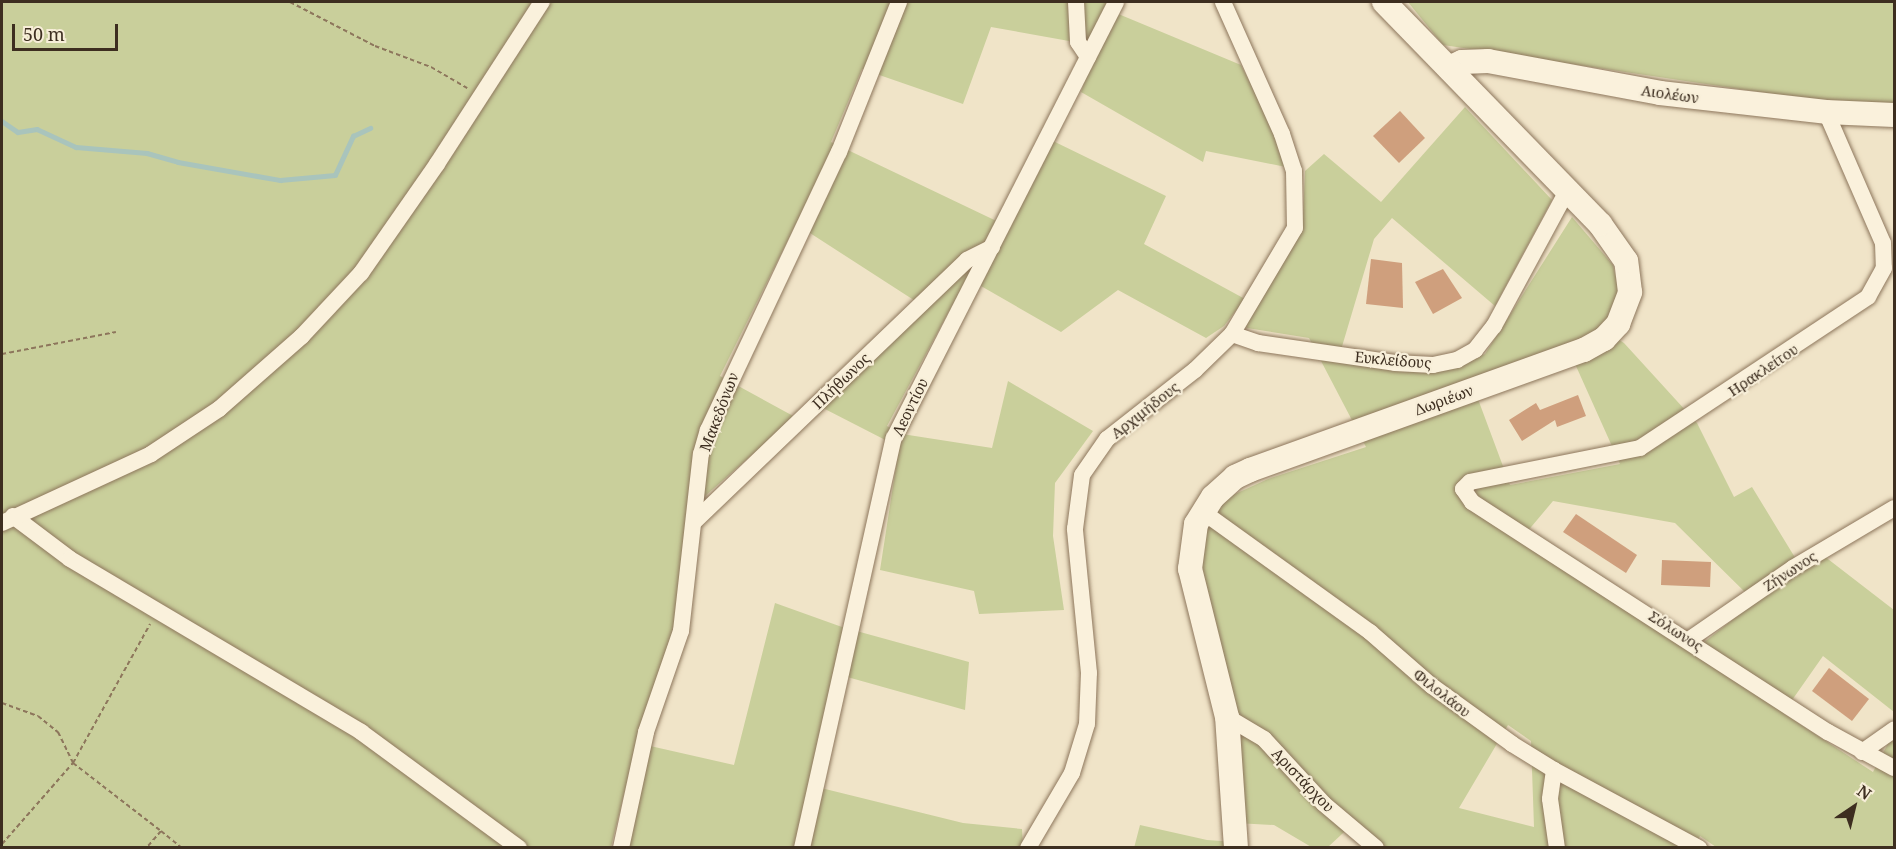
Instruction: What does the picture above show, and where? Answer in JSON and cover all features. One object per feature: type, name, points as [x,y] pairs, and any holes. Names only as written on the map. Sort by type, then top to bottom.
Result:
[{"type":"street","points":[[7,520],[151,454],[177,438],[219,409],[302,336],[361,273],[542,2]]},
{"type":"street","name":"Μακεδόνων","points":[[621,848],[646,732],[681,631],[701,454],[708,430],[839,152],[899,2]]},
{"type":"street","points":[[1076,2],[1078,42],[1088,57]]},
{"type":"street","name":"Λεοντίου","points":[[802,848],[894,438],[1116,2]]},
{"type":"street","name":"Αρχιμήδους","points":[[1028,848],[1072,773],[1087,724],[1089,673],[1075,529],[1082,475],[1107,440],[1195,370],[1232,334],[1295,228],[1294,171],[1282,134],[1223,2]]},
{"type":"street","name":"Δωριέων","points":[[1236,848],[1227,717],[1190,569],[1191,539],[1203,512],[1223,486],[1250,470],[1584,350],[1604,339],[1618,324],[1628,303],[1629,271],[1611,237],[1568,189],[1384,2]]},
{"type":"street","name":"Αιολέων","points":[[1449,68],[1462,62],[1488,61],[1660,93],[1826,112],[1894,115]]},
{"type":"street","name":"Ηρακλείτου","points":[[1462,489],[1470,482],[1640,448],[1868,297],[1884,268],[1883,243],[1826,112]]},
{"type":"street","name":"Ευκλείδους","points":[[1232,334],[1258,343],[1395,363],[1433,365],[1457,360],[1475,350],[1494,326],[1568,189]]},
{"type":"street","name":"Πλήθωνος","points":[[695,521],[967,260],[992,247]]},
{"type":"street","name":"Σόλωνος","points":[[1462,489],[1472,502],[1690,639],[1862,752],[1894,768]]},
{"type":"street","name":"Ζήνωνος","points":[[1690,639],[1793,568],[1894,508]]},
{"type":"street","name":"Φιλολάου","points":[[1203,512],[1370,632],[1461,709],[1554,770],[1699,848]]},
{"type":"street","points":[[7,520],[156,612],[361,732],[519,848]]},
{"type":"street","name":"Αριστάρχου","points":[[1227,717],[1264,739],[1324,804],[1376,848]]},
{"type":"street","points":[[1862,752],[1894,730]]},
{"type":"street","points":[[1554,770],[1550,799],[1557,848]]},
{"type":"path","points":[[290,2],[375,46],[431,67],[480,98]]},
{"type":"path","points":[[2,354],[116,332]]},
{"type":"path","points":[[2,844],[73,763],[156,612]]},
{"type":"path","points":[[2,703],[38,716],[58,732],[73,763],[182,848]]},
{"type":"path","points":[[146,848],[161,831]]},
{"type":"green space","points":[[2,2],[1107,2],[1104,8],[1241,65],[1269,120],[1286,167],[1206,151],[1203,162],[1081,92],[1094,53],[1069,41],[991,27],[963,104],[862,69],[831,142],[1009,227],[1053,141],[1166,196],[1144,244],[1245,299],[1224,326],[1206,338],[1118,290],[1061,332],[967,278],[887,426],[902,434],[992,448],[1008,381],[1093,431],[1055,483],[1053,536],[1064,610],[979,614],[974,591],[880,570],[899,447],[821,407],[923,306],[796,224],[720,376],[795,417],[688,511],[675,623],[637,743],[734,765],[775,603],[842,627],[969,662],[965,710],[833,673],[809,785],[963,823],[1022,829],[1023,847],[615,847],[631,766],[611,847],[2,848]]},
{"type":"green space","points":[[1408,2],[1894,2],[1894,105],[1814,100],[1443,45]]},
{"type":"green space","points":[[1465,107],[1552,200],[1495,306],[1392,218],[1374,239],[1338,360],[1439,370],[1485,354],[1572,217],[1613,265],[1619,291],[1605,331],[1624,343],[1697,423],[1734,497],[1752,487],[1802,569],[1824,556],[1894,610],[1894,712],[1823,656],[1783,713],[1873,772],[1894,732],[1894,847],[1716,847],[1700,836],[1694,848],[1387,848],[1356,821],[1328,847],[1313,848],[1274,825],[1236,823],[1197,585],[1199,537],[1222,500],[1268,479],[1366,447],[1309,338],[1247,328],[1243,323],[1303,217],[1305,171],[1324,154],[1381,202]],"holes":[[[1567,346],[1620,464],[1510,485],[1472,383]],[[1553,501],[1675,523],[1755,602],[1693,651],[1521,539]],[[1508,725],[1531,741],[1534,827],[1459,808]]]},
{"type":"green space","points":[[1140,825],[1207,840],[1236,842],[1236,847],[1134,848]]},
{"type":"building","points":[[1400,111],[1425,138],[1399,163],[1373,136]]},
{"type":"building","points":[[1371,259],[1402,263],[1403,308],[1366,304]]},
{"type":"building","points":[[1443,269],[1462,298],[1433,314],[1415,282]]},
{"type":"building","points":[[1578,395],[1586,416],[1557,427],[1555,420],[1522,441],[1509,420],[1536,403],[1540,410]]},
{"type":"building","points":[[1576,514],[1637,555],[1626,573],[1563,532]]},
{"type":"building","points":[[1662,560],[1711,562],[1710,587],[1661,585]]},
{"type":"building","points":[[1829,668],[1869,699],[1852,721],[1812,691]]},
{"type":"waterway","points":[[2,121],[18,132],[37,129],[76,147],[147,153],[178,162],[280,180],[335,175],[353,136],[370,128]]}]
